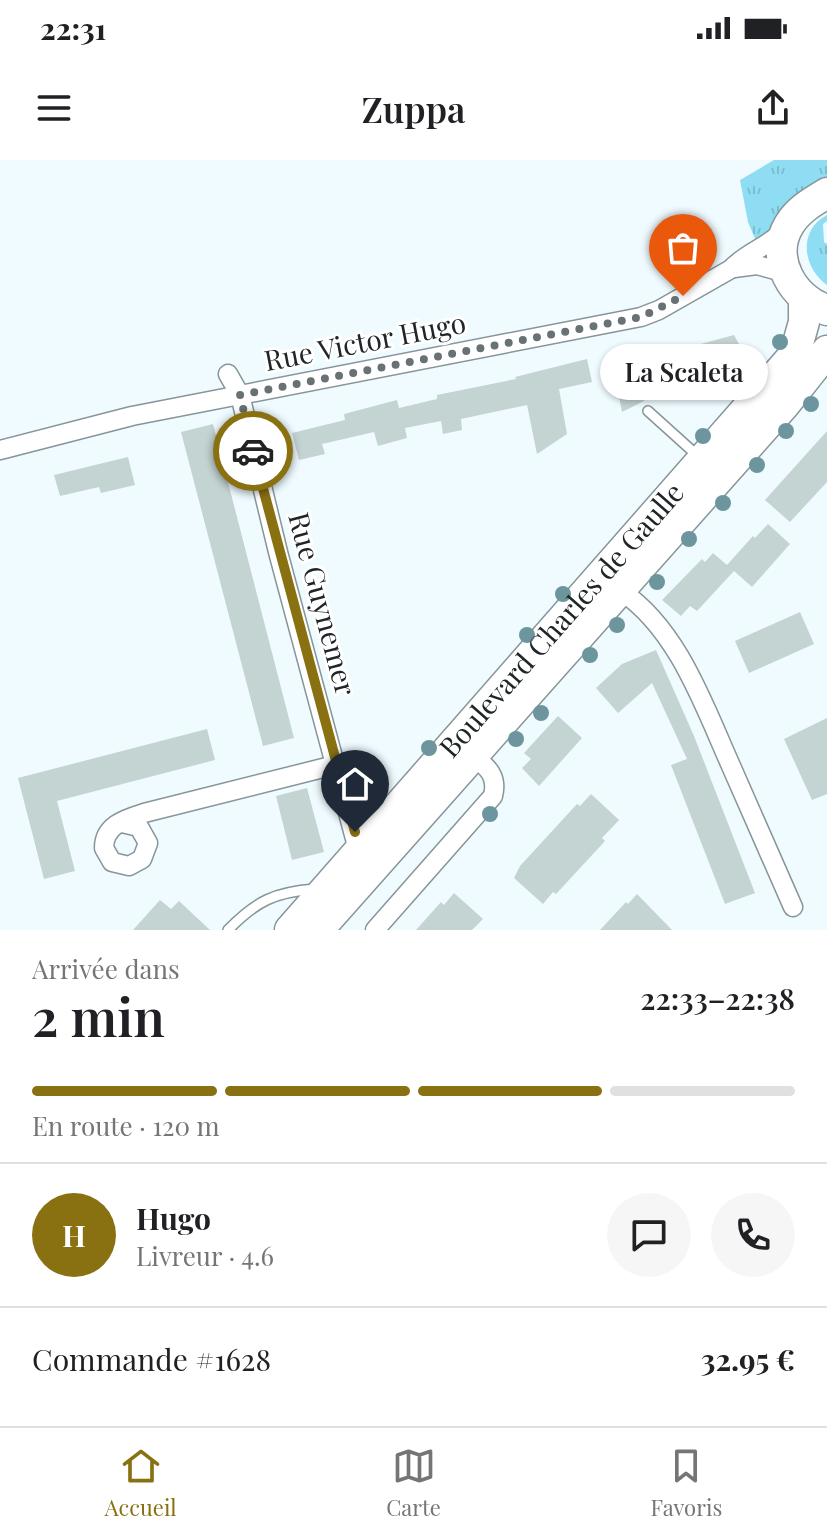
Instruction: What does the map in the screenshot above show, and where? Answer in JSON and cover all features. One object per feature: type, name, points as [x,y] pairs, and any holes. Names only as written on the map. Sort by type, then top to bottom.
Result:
[{"type":"main road","points":[[815,304],[786,273],[781,249],[787,227],[805,206],[827,193]]},
{"type":"main road","name":"Boulevard Charles de Gaulle","points":[[290,930],[795,354],[804,322],[815,304]]},
{"type":"main road","name":"Boulevard Charles de Gaulle","points":[[318,930],[621,591],[785,404],[827,351]]},
{"type":"street","name":"Rue Victor Hugo","points":[[0,450],[132,416],[641,317],[731,269],[778,237],[787,227]]},
{"type":"street","name":"Rue Victor Hugo","points":[[731,269],[757,265],[786,273]]},
{"type":"street","name":"Rue Guynemer","points":[[228,374],[240,395],[358,850]]},
{"type":"street","points":[[621,591],[635,600],[671,645],[705,707],[793,907]]},
{"type":"street","name":"Boulevard Charles de Gaulle","points":[[375,930],[493,796],[493,776],[474,756]]},
{"type":"street","points":[[122,823],[144,813],[335,765]]},
{"type":"lane","points":[[648,411],[702,460]]},
{"type":"lane","points":[[228,930],[250,908],[289,891],[327,888]]},
{"type":"green space","points":[[774,160],[827,160],[827,180],[774,231],[756,241],[748,222],[740,180]]},
{"type":"green space","points":[[827,215],[827,221],[823,224],[824,242],[827,244],[827,285],[812,269],[807,249],[811,230]]},
{"type":"building","points":[[734,335],[746,357],[718,389],[683,358],[689,354],[686,348]]},
{"type":"building","points":[[587,359],[592,382],[559,389],[567,434],[537,454],[527,405],[461,419],[462,430],[443,434],[441,421],[405,428],[407,438],[378,446],[374,432],[322,444],[325,454],[299,460],[292,433],[345,420],[344,414],[397,400],[399,408],[437,399],[437,395],[516,379]]},
{"type":"building","points":[[637,360],[644,401],[622,412],[613,366]]},
{"type":"building","points":[[213,424],[294,738],[263,746],[181,432]]},
{"type":"building","points":[[827,431],[827,482],[790,522],[765,500]]},
{"type":"building","points":[[128,457],[135,485],[101,493],[99,487],[60,496],[54,475]]},
{"type":"building","points":[[768,524],[790,544],[752,587],[734,571],[697,611],[690,606],[681,616],[662,600],[702,559],[705,562],[713,553],[727,565]]},
{"type":"building","points":[[800,612],[814,644],[749,673],[735,641]]},
{"type":"building","points":[[656,650],[694,736],[755,893],[725,904],[671,765],[687,759],[652,683],[618,713],[596,688],[622,664]]},
{"type":"building","points":[[558,716],[582,738],[539,786],[522,768],[531,759],[524,753]]},
{"type":"building","points":[[827,718],[827,794],[812,800],[784,739]]},
{"type":"building","points":[[207,729],[215,760],[57,801],[75,871],[44,879],[18,778]]},
{"type":"building","points":[[307,788],[324,852],[292,860],[276,796]]},
{"type":"building","points":[[591,794],[619,820],[602,838],[605,841],[543,904],[514,878],[520,866],[577,804],[580,806]]},
{"type":"building","points":[[454,893],[483,919],[472,930],[416,930],[441,902],[444,905]]},
{"type":"building","points":[[637,894],[672,930],[600,930],[626,902],[628,904]]},
{"type":"building","points":[[160,900],[171,909],[179,901],[210,930],[133,930]]},
{"type":"way so far","points":[[253,451],[240,395],[641,317],[683,296]]},
{"type":"place","name":"La Scaleta","points":[[683,296]]},
{"type":"route","points":[[253,451],[355,832]]}]
